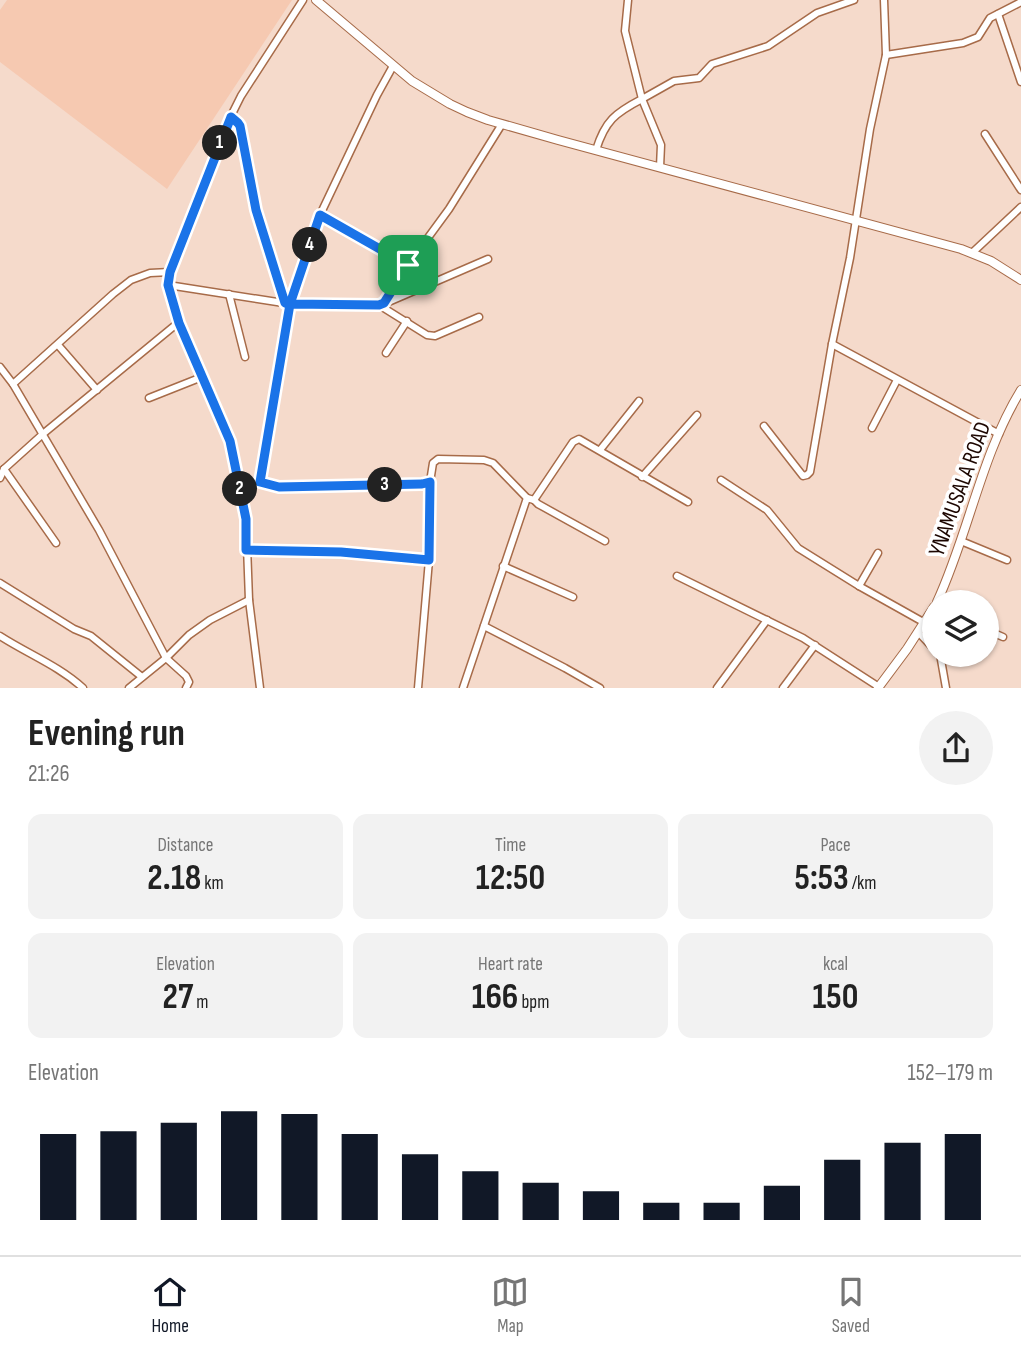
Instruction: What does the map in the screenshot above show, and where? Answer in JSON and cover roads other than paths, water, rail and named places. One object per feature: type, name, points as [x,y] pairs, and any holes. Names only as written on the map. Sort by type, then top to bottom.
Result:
[{"type":"main road","points":[[316,0],[412,81],[450,104],[502,124],[972,253],[991,261],[1021,280]]},
{"type":"main road","name":"YNAMUSALA ROAD","points":[[942,590],[999,433],[1021,390]]},
{"type":"main road","points":[[878,688],[922,627]]},
{"type":"street","points":[[260,688],[248,600],[246,519],[230,441],[179,323],[168,285],[170,272],[231,117],[241,96],[303,0]]},
{"type":"street","points":[[628,0],[625,31],[642,99],[660,145],[660,167]]},
{"type":"street","points":[[596,150],[601,134],[614,116],[642,99],[674,81],[699,78],[712,64],[768,46],[817,13],[854,0]]},
{"type":"street","points":[[764,426],[803,476],[807,475],[810,472],[850,258],[870,130],[886,55],[884,0]]},
{"type":"street","points":[[886,55],[963,43],[978,37],[990,18],[1021,2]]},
{"type":"street","points":[[998,14],[1021,82]]},
{"type":"street","points":[[260,482],[288,304],[320,215],[393,66]]},
{"type":"street","points":[[231,117],[240,126],[256,210],[288,304]]},
{"type":"street","points":[[382,304],[449,209],[502,124]]},
{"type":"street","points":[[985,134],[1021,190]]},
{"type":"street","points":[[972,253],[1021,207]]},
{"type":"street","points":[[320,215],[408,265]]},
{"type":"street","points":[[168,285],[288,304],[382,304],[488,260]]},
{"type":"street","points":[[13,384],[131,280],[150,273],[170,272]]},
{"type":"street","points":[[229,294],[245,357]]},
{"type":"street","points":[[382,304],[428,335],[435,336],[479,317]]},
{"type":"street","points":[[386,353],[407,321]]},
{"type":"street","points":[[0,478],[4,469],[43,434],[179,323]]},
{"type":"street","points":[[832,344],[999,433]]},
{"type":"street","points":[[58,345],[97,390]]},
{"type":"street","points":[[0,367],[13,384],[99,530],[166,658],[186,676],[189,682],[187,688]]},
{"type":"street","points":[[149,398],[202,377]]},
{"type":"street","points":[[872,428],[897,380]]},
{"type":"street","points":[[600,450],[639,401]]},
{"type":"street","points":[[642,477],[697,415]]},
{"type":"street","points":[[463,688],[503,566],[531,499],[573,442],[579,439],[688,502]]},
{"type":"street","points":[[418,688],[429,560],[430,482],[433,463],[438,459],[484,460],[493,463],[538,504],[605,541]]},
{"type":"street","points":[[4,469],[56,543]]},
{"type":"street","points":[[721,480],[767,510],[798,548],[922,621]]},
{"type":"street","points":[[240,491],[260,482],[279,487],[430,482]]},
{"type":"street","points":[[961,541],[1007,560]]},
{"type":"street","points":[[246,550],[341,552],[429,560]]},
{"type":"street","points":[[859,586],[878,553]]},
{"type":"street","points":[[503,566],[573,597]]},
{"type":"street","points":[[677,576],[803,638],[878,688]]},
{"type":"street","points":[[0,583],[74,629],[91,636],[142,677]]},
{"type":"street","points":[[129,688],[189,635],[210,620],[248,600]]},
{"type":"street","points":[[718,688],[767,620]]},
{"type":"street","points":[[484,626],[600,688]]},
{"type":"street","points":[[918,632],[922,636]]},
{"type":"street","points":[[999,635],[1003,637]]},
{"type":"street","points":[[0,636],[72,678],[83,688]]},
{"type":"street","points":[[783,688],[815,646]]},
{"type":"street","points":[[942,667],[946,688]]}]
